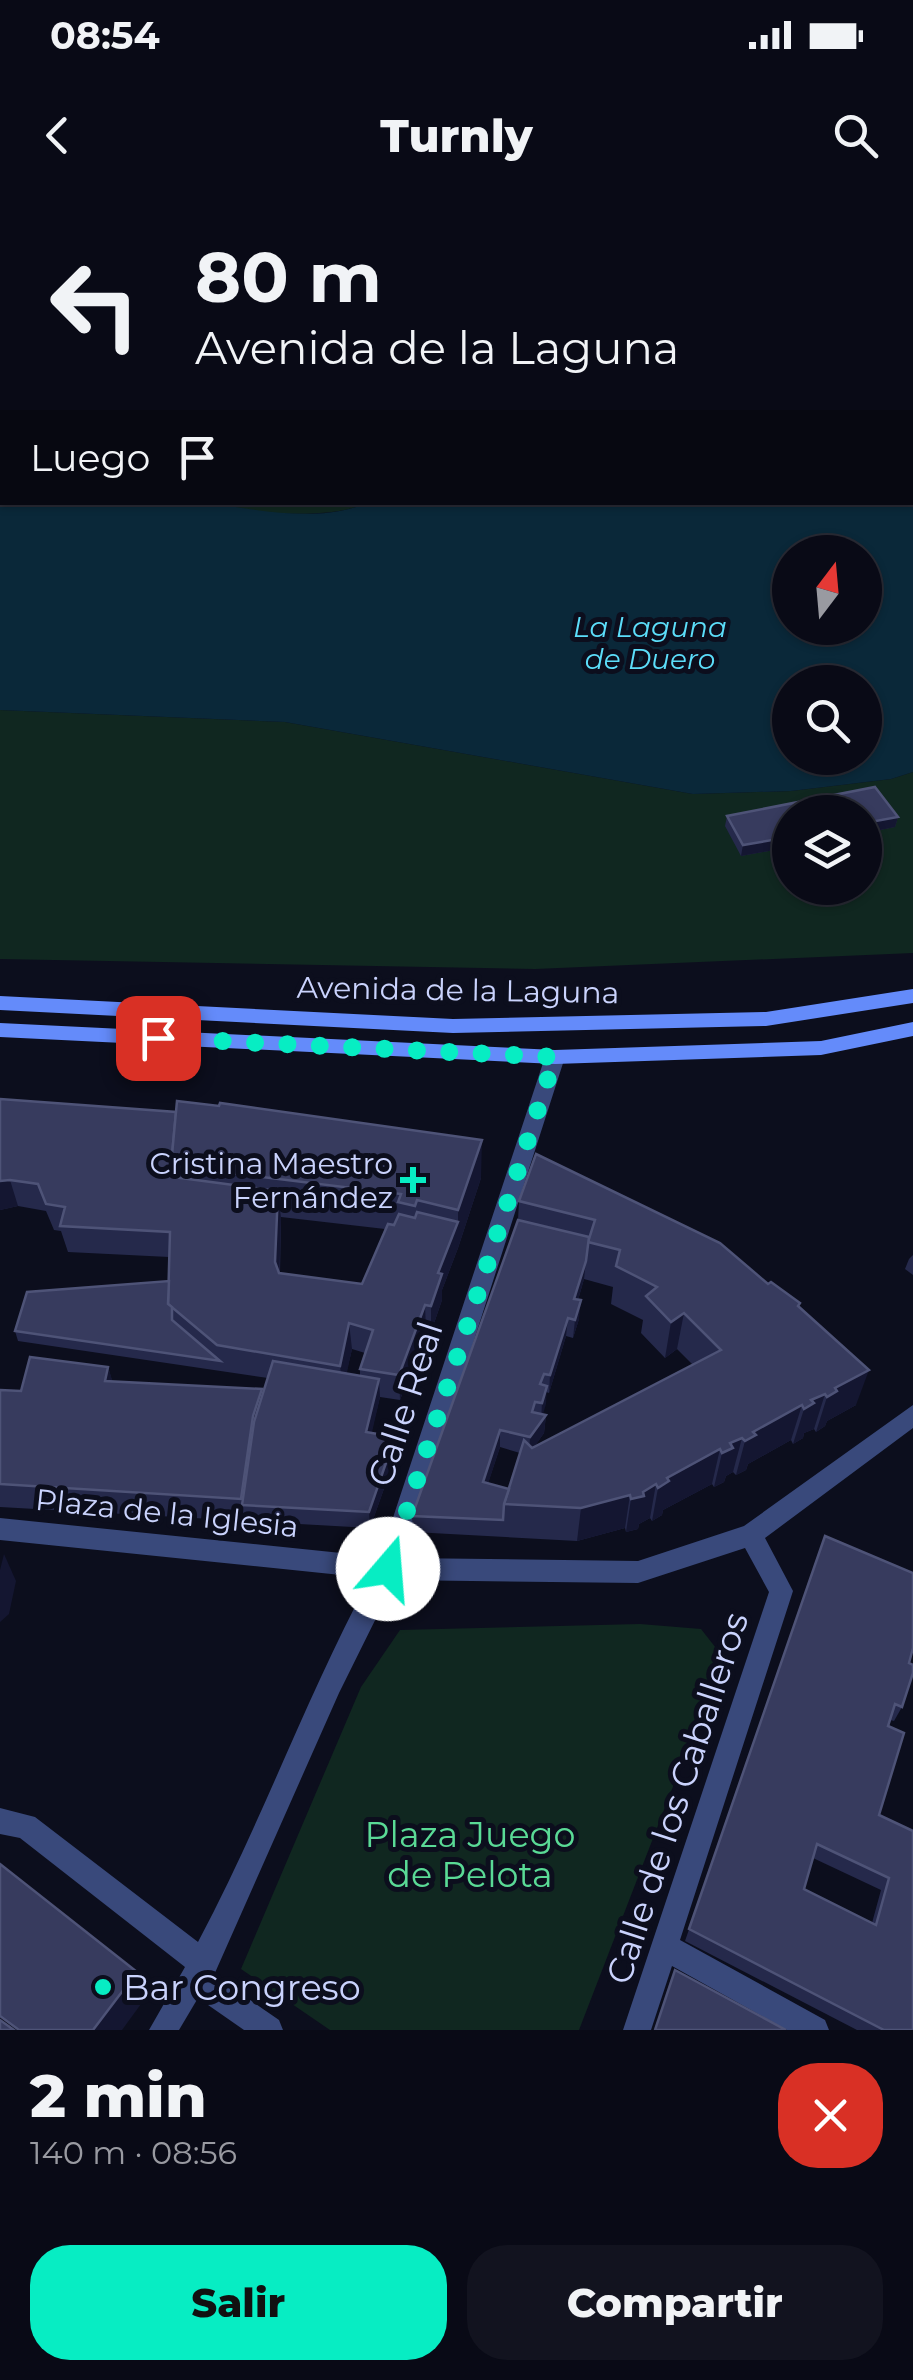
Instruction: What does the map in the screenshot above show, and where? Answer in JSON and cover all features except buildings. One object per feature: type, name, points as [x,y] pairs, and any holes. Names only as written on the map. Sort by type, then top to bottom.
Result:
[{"type":"street","name":"Avenida de la Laguna","points":[[0,1003],[452,1026],[766,1019],[913,996]]},
{"type":"street","name":"Avenida de la Laguna","points":[[0,1030],[555,1057],[821,1048],[913,1029]]},
{"type":"street","name":"Calle Real","points":[[163,2030],[200,1972],[347,1641],[388,1569],[555,1057]]},
{"type":"street","name":"Plaza de la Iglesia","points":[[0,1528],[388,1569],[638,1572],[750,1535],[913,1415]]},
{"type":"street","name":"Calle de los Caballeros","points":[[638,2030],[781,1590],[750,1535]]},
{"type":"street","points":[[0,1822],[26,1826],[268,2030]]},
{"type":"street","points":[[666,1947],[815,2030]]},
{"type":"green space","points":[[210,505],[363,505],[306,514]]},
{"type":"green space","points":[[0,710],[285,722],[693,794],[791,791],[891,779],[913,772],[913,953],[535,969],[0,959]]},
{"type":"green space","name":"Plaza Juego de Pelota","points":[[640,1624],[701,1629],[723,1657],[579,2030],[330,2030],[241,1969],[361,1687],[400,1630]]},
{"type":"water","name":"La Laguna de Duero","points":[[0,505],[217,505],[305,514],[360,505],[913,505],[913,772],[891,779],[791,791],[693,794],[285,722],[0,710]]},
{"type":"place","name":"Cristina Maestro Fernández","points":[[413,1180]]},
{"type":"place","name":"Bar Congreso","points":[[103,1987]]},
{"type":"route","points":[[158,1038],[555,1057],[388,1569]]}]
